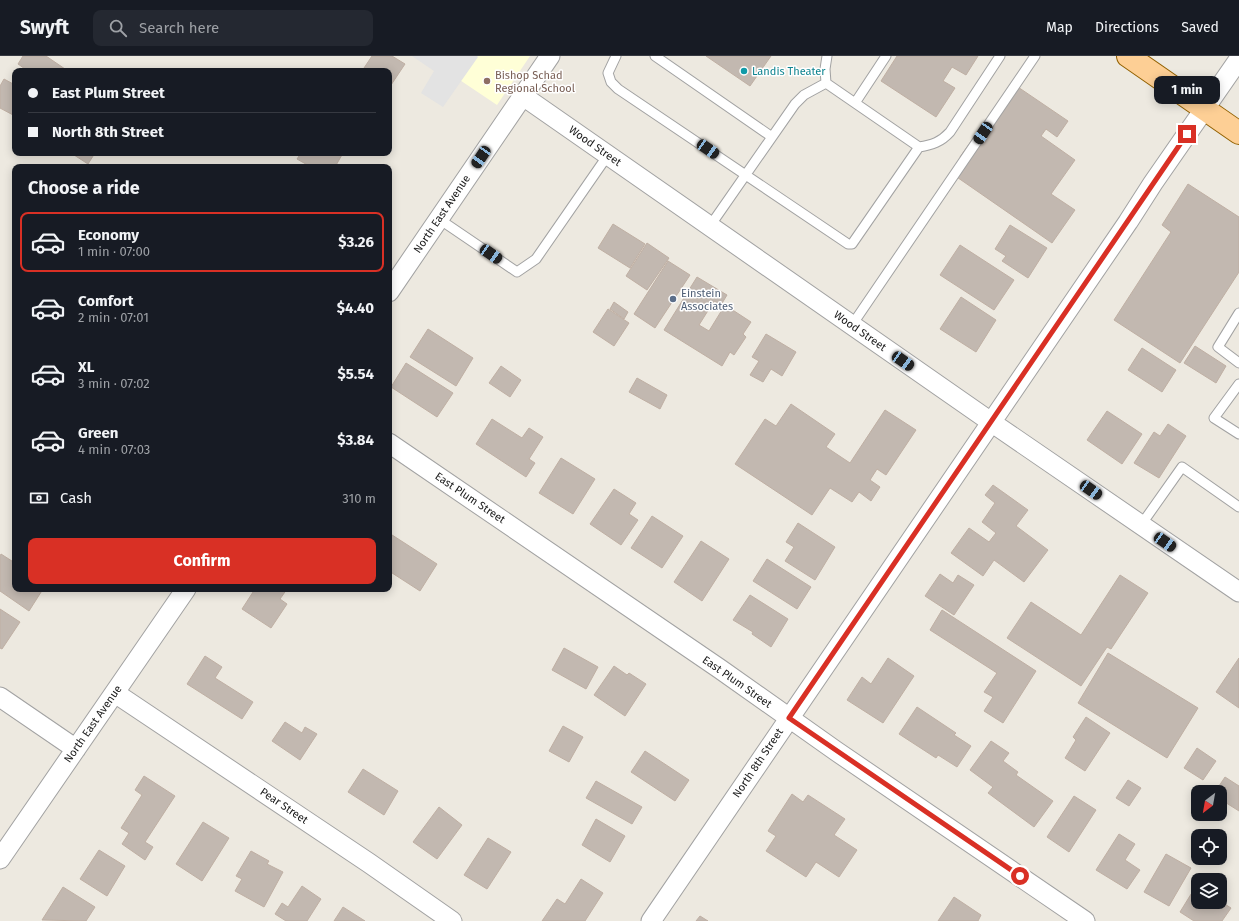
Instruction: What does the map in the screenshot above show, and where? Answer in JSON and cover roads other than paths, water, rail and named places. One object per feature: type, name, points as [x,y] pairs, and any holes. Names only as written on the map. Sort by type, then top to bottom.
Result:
[{"type":"main road","points":[[1128,56],[1239,133]]},
{"type":"street","name":"North East Avenue","points":[[392,288],[550,56]]},
{"type":"street","name":"North 8th Street","points":[[651,921],[1239,59]]},
{"type":"street","name":"Wood Street","points":[[523,96],[852,326],[1239,592]]},
{"type":"street","name":"East Plum Street","points":[[392,445],[1086,921]]},
{"type":"street","name":"North East Avenue","points":[[0,859],[184,592]]},
{"type":"street","name":"Pear Street","points":[[115,693],[369,863],[452,921]]},
{"type":"street","points":[[0,697],[76,749]]},
{"type":"lane","points":[[616,56],[608,73],[611,82],[618,89],[848,244],[852,244],[919,147],[935,144],[944,139],[950,132],[1000,56]]},
{"type":"lane","points":[[655,56],[772,138]]},
{"type":"lane","points":[[826,83],[825,69],[827,56]]},
{"type":"lane","points":[[855,103],[886,56]]},
{"type":"lane","points":[[852,326],[1035,56]]},
{"type":"lane","points":[[826,83],[919,147]]},
{"type":"lane","points":[[710,226],[795,104],[804,95],[826,83]]},
{"type":"lane","points":[[439,219],[517,272],[536,259],[608,156]]},
{"type":"lane","points":[[1239,313],[1218,347],[1239,363]]},
{"type":"lane","points":[[1239,384],[1214,418],[1239,434]]},
{"type":"lane","points":[[1141,525],[1182,467],[1239,507]]},
{"type":"place","name":"Landis Theater","points":[[744,71]]},
{"type":"place","name":"Bishop Schad Regional School","points":[[487,81]]},
{"type":"place","name":"Einstein Associates","points":[[673,299]]}]
